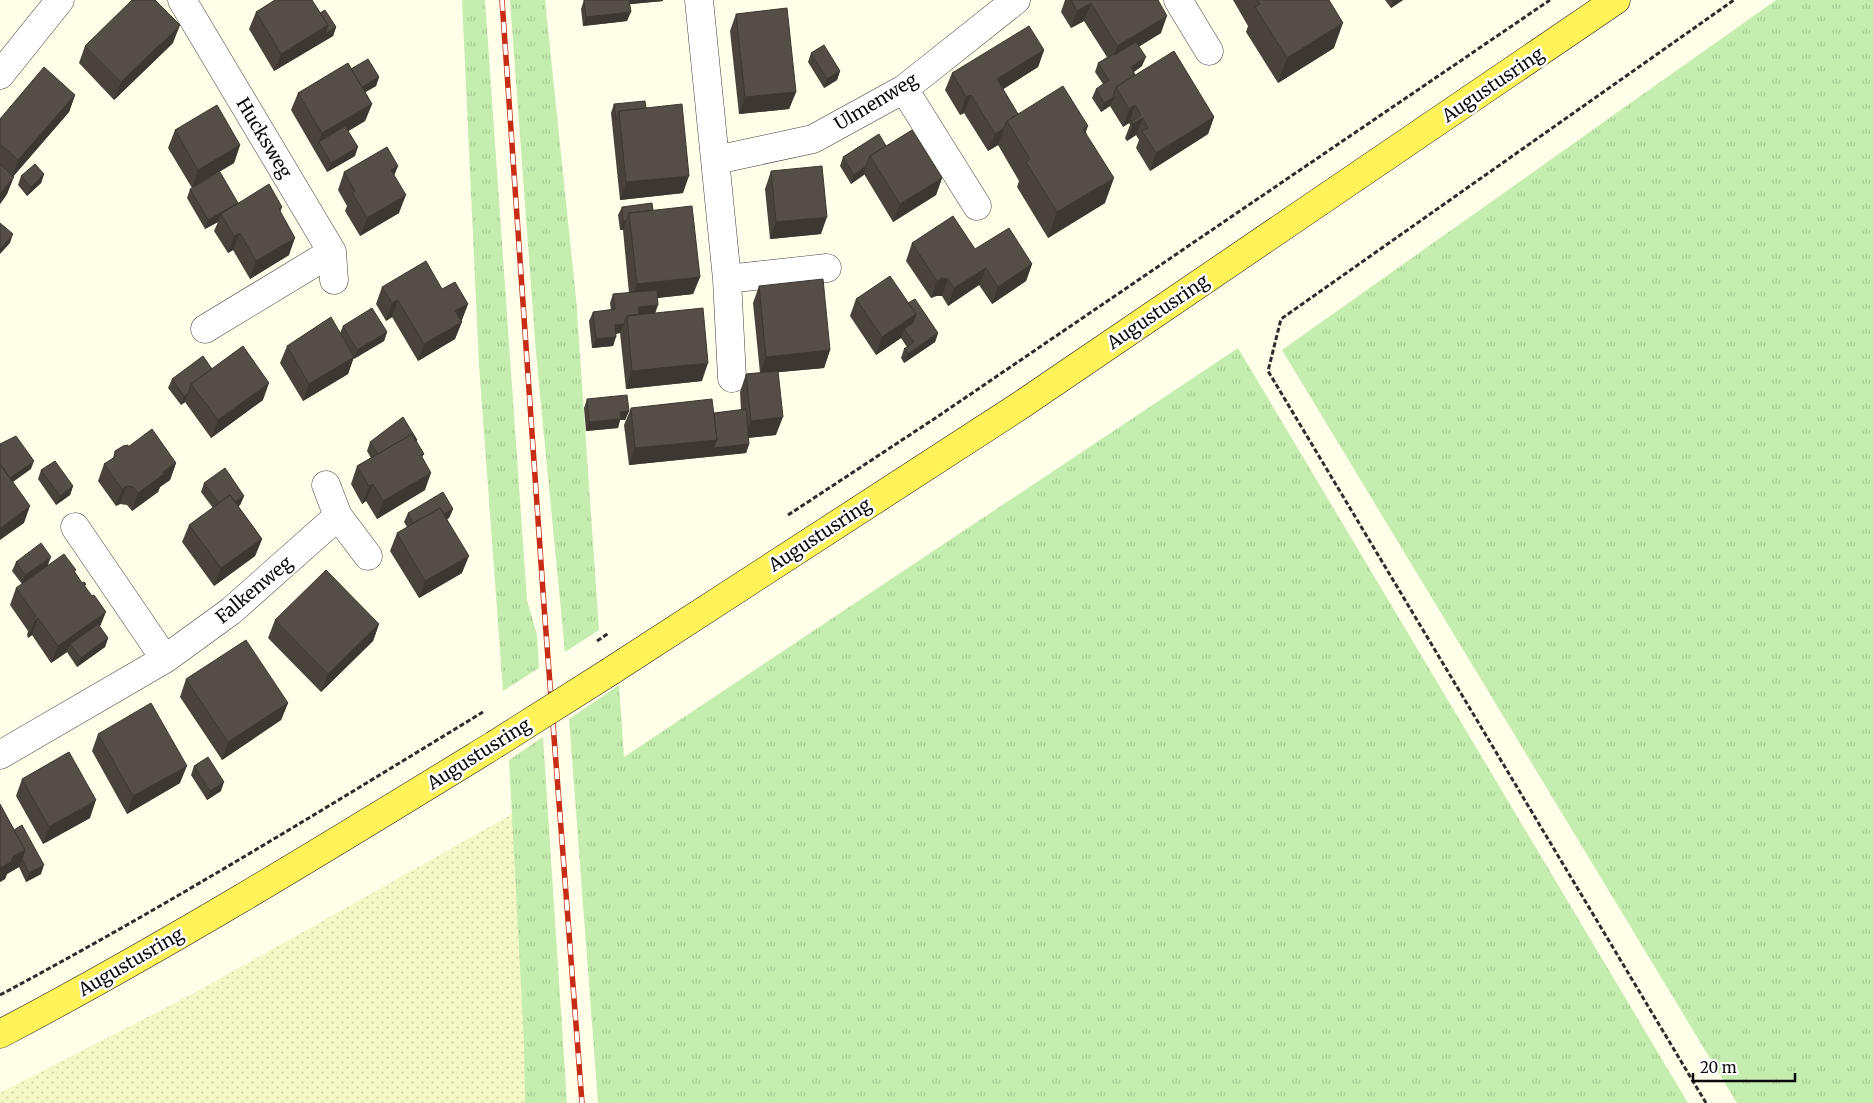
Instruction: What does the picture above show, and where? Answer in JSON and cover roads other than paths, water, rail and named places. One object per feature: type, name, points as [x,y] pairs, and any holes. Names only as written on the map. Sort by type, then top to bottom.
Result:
[{"type":"main road","name":"Augustusring","points":[[0,1034],[62,1001],[280,877],[611,671],[1021,405],[1616,0]]},
{"type":"street","points":[[0,75],[60,0]]},
{"type":"street","name":"Hucksweg","points":[[182,0],[332,252],[334,280]]},
{"type":"street","points":[[699,0],[727,278],[732,378]]},
{"type":"street","name":"Ulmenweg","points":[[716,160],[813,139],[904,89],[1016,0]]},
{"type":"street","points":[[1178,0],[1209,51]]},
{"type":"street","points":[[904,89],[977,206]]},
{"type":"street","points":[[205,329],[332,252]]},
{"type":"street","points":[[727,278],[827,268]]},
{"type":"street","points":[[326,485],[338,516],[368,556]]},
{"type":"street","name":"Falkenweg","points":[[0,755],[166,659],[230,612],[338,516]]},
{"type":"street","points":[[75,527],[166,659]]},
{"type":"railway","points":[[502,0],[544,606],[582,1103]]}]
